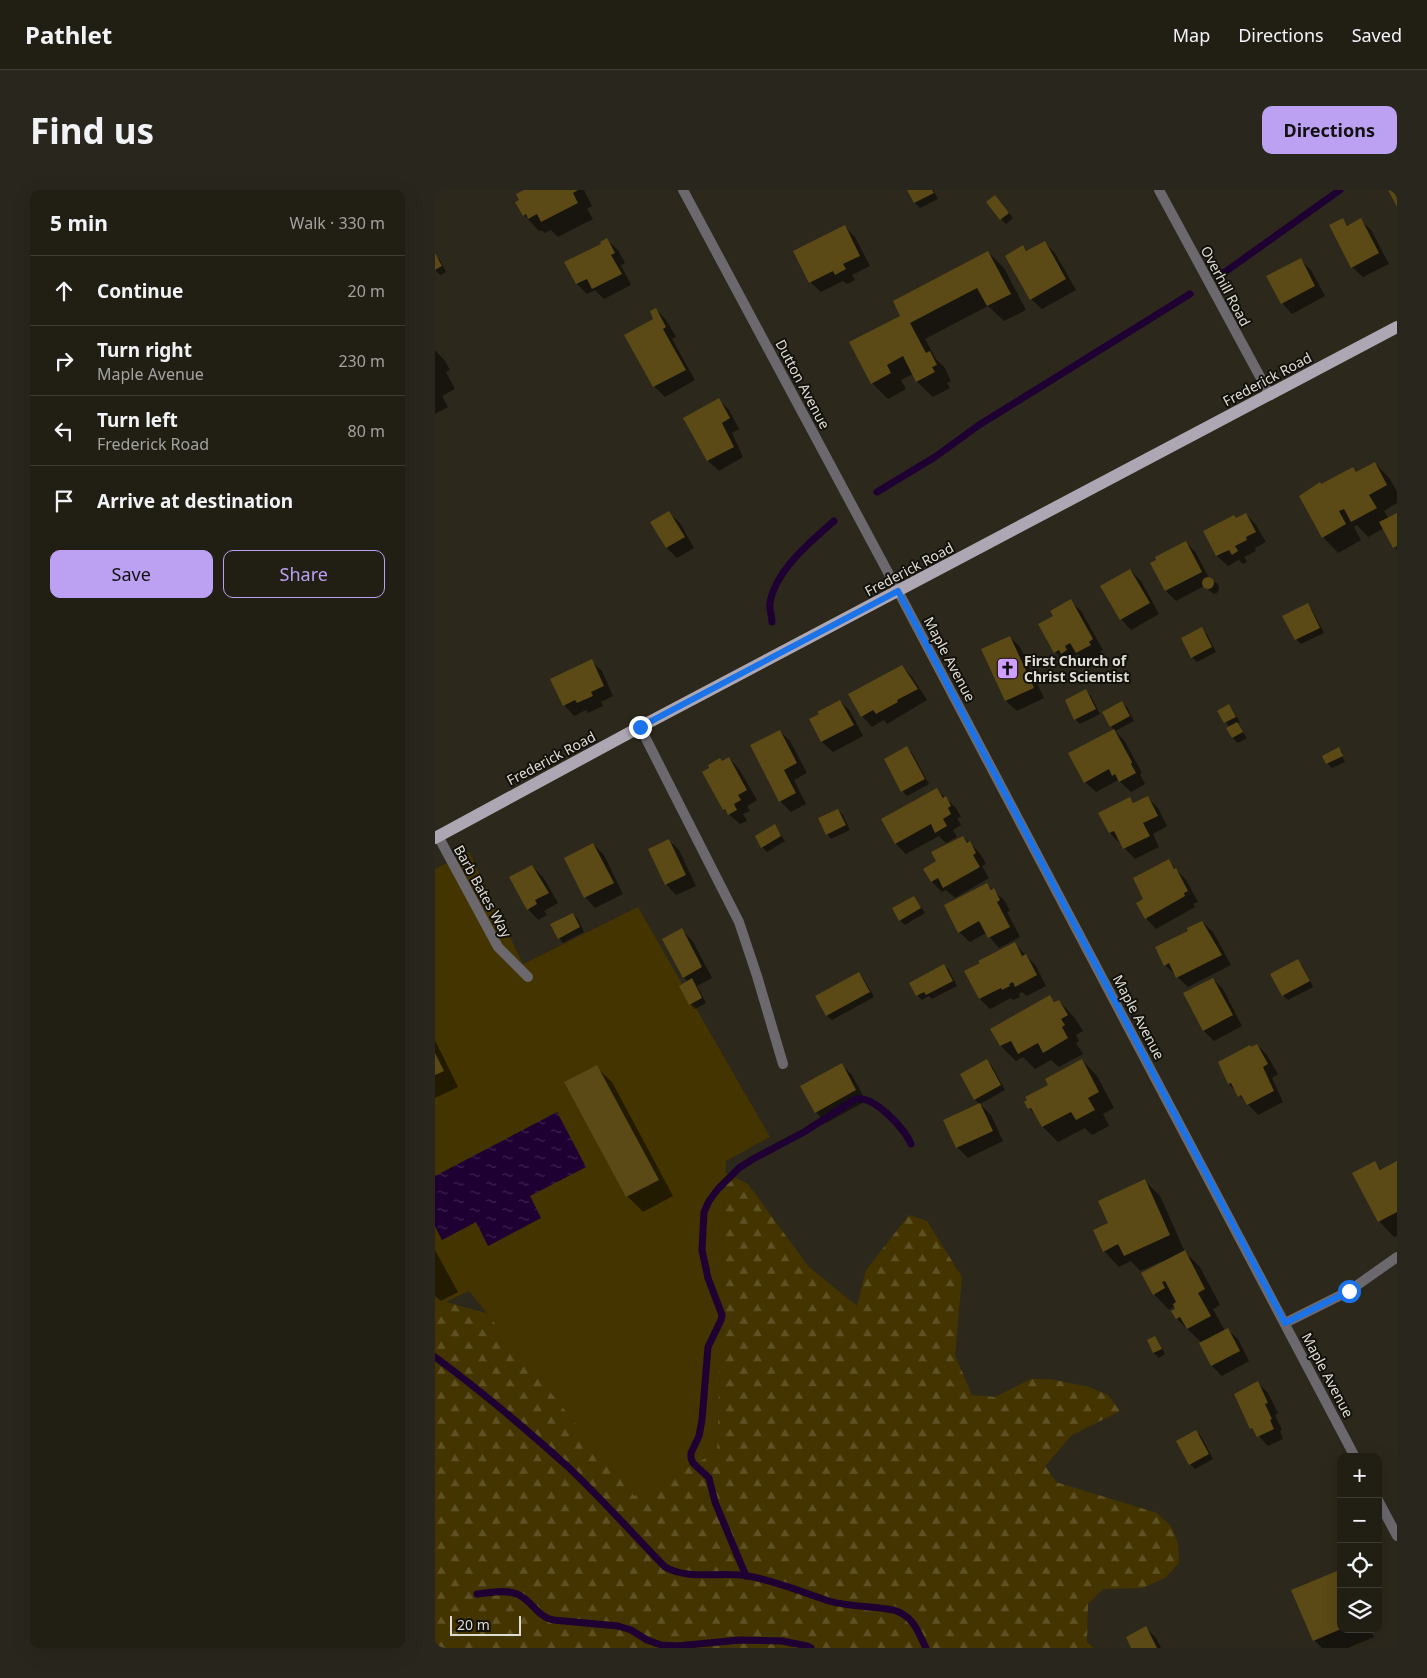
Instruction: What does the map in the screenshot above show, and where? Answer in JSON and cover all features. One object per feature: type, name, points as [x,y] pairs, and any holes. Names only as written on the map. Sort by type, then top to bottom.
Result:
[{"type":"main road","name":"Frederick Road","points":[[436,837],[640,727],[1397,328]]},
{"type":"street","name":"Dutton Avenue","points":[[683,190],[898,591]]},
{"type":"street","name":"Overhill Road","points":[[1159,190],[1270,395]]},
{"type":"street","name":"Maple Avenue","points":[[898,591],[1353,1453]]},
{"type":"street","points":[[640,727],[739,922],[783,1064]]},
{"type":"street","name":"Barb Bates Way","points":[[436,837],[498,947],[528,977]]},
{"type":"street","points":[[1285,1323],[1349,1291],[1397,1257]]},
{"type":"street","points":[[1382,1508],[1397,1536]]},
{"type":"green space","points":[[469,852],[523,964],[638,907],[770,1137],[726,1161],[717,1452],[634,1496],[469,1291],[435,1307],[435,869]]},
{"type":"green space","points":[[714,1167],[748,1184],[808,1266],[857,1306],[866,1270],[909,1215],[927,1221],[962,1277],[955,1355],[972,1395],[995,1397],[1031,1379],[1050,1379],[1089,1387],[1108,1395],[1120,1411],[1072,1435],[1045,1466],[1056,1482],[1157,1513],[1171,1526],[1178,1543],[1179,1563],[1165,1578],[1143,1588],[1103,1589],[1088,1604],[1087,1642],[1094,1648],[435,1648],[435,1299],[595,1343]]},
{"type":"water","points":[[557,1112],[586,1167],[530,1196],[541,1218],[488,1246],[476,1222],[442,1240],[435,1226],[435,1176]]},
{"type":"building","points":[[524,190],[578,190],[573,193],[578,203],[541,222],[537,214],[528,219],[526,214],[523,216],[515,202],[519,200],[516,194]]},
{"type":"building","points":[[907,190],[932,190],[934,193],[914,203]]},
{"type":"building","points":[[1388,190],[1397,190],[1397,207]]},
{"type":"building","points":[[995,195],[1009,213],[1000,220],[986,202]]},
{"type":"building","points":[[1343,218],[1347,226],[1361,218],[1379,253],[1351,268],[1329,225]]},
{"type":"building","points":[[845,225],[860,256],[843,264],[846,269],[835,275],[833,271],[809,283],[793,251]]},
{"type":"building","points":[[607,238],[615,253],[611,255],[622,274],[592,289],[587,279],[576,284],[564,262],[601,244],[600,242]]},
{"type":"building","points":[[1045,241],[1066,279],[1030,300],[1005,256],[1023,245],[1026,251]]},
{"type":"building","points":[[988,251],[1011,294],[987,306],[977,288],[910,323],[926,353],[930,351],[937,365],[932,367],[935,372],[916,382],[903,356],[887,365],[891,373],[871,384],[849,342],[900,316],[893,301]]},
{"type":"building","points":[[435,253],[442,266],[435,270]]},
{"type":"building","points":[[1301,258],[1315,286],[1281,304],[1266,276]]},
{"type":"building","points":[[656,308],[666,327],[663,329],[686,370],[653,387],[624,335],[653,319],[650,311]]},
{"type":"building","points":[[719,398],[730,418],[722,423],[734,447],[707,461],[683,418]]},
{"type":"building","points":[[1375,462],[1387,485],[1369,495],[1377,508],[1351,522],[1344,509],[1339,511],[1346,524],[1322,538],[1299,496],[1320,482],[1321,484],[1353,467],[1356,472]]},
{"type":"building","points":[[669,511],[685,537],[666,548],[650,522]]},
{"type":"building","points":[[1246,513],[1256,532],[1246,537],[1247,540],[1235,546],[1238,551],[1232,555],[1229,550],[1216,556],[1203,531],[1234,515],[1236,518]]},
{"type":"building","points":[[1397,513],[1397,546],[1393,548],[1379,522]]},
{"type":"building","points":[[1186,541],[1202,572],[1165,591],[1150,563],[1156,560],[1155,557]]},
{"type":"building","points":[[1130,569],[1150,603],[1120,620],[1100,586]]},
{"type":"building","points":[[1206,577],[1210,577],[1214,583],[1210,589],[1206,589],[1202,585],[1202,581]]},
{"type":"building","points":[[1071,599],[1093,639],[1089,642],[1091,645],[1076,653],[1070,643],[1065,646],[1067,650],[1061,654],[1059,650],[1054,653],[1038,624],[1053,616],[1050,611]]},
{"type":"building","points":[[1308,603],[1320,628],[1295,640],[1282,616]]},
{"type":"building","points":[[1202,627],[1212,647],[1191,658],[1181,638]]},
{"type":"building","name":"First Church of Christ Scientist","points":[[1010,636],[1034,688],[1005,701],[981,649]]},
{"type":"building","points":[[592,659],[604,686],[591,692],[593,696],[577,703],[575,700],[563,706],[550,679]]},
{"type":"building","points":[[902,665],[918,689],[876,714],[873,710],[861,717],[848,694]]},
{"type":"building","points":[[1086,689],[1096,709],[1074,720],[1065,700]]},
{"type":"building","points":[[840,700],[854,725],[821,742],[809,719],[819,714],[817,712]]},
{"type":"building","points":[[1122,701],[1130,716],[1110,727],[1102,712]]},
{"type":"building","points":[[1229,704],[1236,717],[1224,723],[1217,711]]},
{"type":"building","points":[[1237,722],[1243,732],[1232,738],[1226,728]]},
{"type":"building","points":[[1114,729],[1136,773],[1119,782],[1115,774],[1112,776],[1109,769],[1084,783],[1068,753]]},
{"type":"building","points":[[780,730],[797,763],[784,770],[796,793],[779,802],[750,745]]},
{"type":"building","points":[[907,746],[925,779],[901,792],[884,759]]},
{"type":"building","points":[[1339,747],[1343,756],[1326,764],[1322,756]]},
{"type":"building","points":[[729,757],[747,790],[738,795],[741,800],[734,804],[737,810],[728,815],[725,809],[723,810],[702,772],[709,768],[708,765],[720,758],[722,761]]},
{"type":"building","points":[[937,788],[943,798],[946,796],[951,806],[948,808],[951,814],[943,819],[947,826],[935,833],[931,824],[895,844],[881,819]]},
{"type":"building","points":[[1148,796],[1158,816],[1143,823],[1150,836],[1123,849],[1114,831],[1109,833],[1098,813],[1130,797],[1133,803]]},
{"type":"building","points":[[838,809],[846,825],[826,835],[818,818]]},
{"type":"building","points":[[775,824],[781,836],[761,848],[755,836]]},
{"type":"building","points":[[963,836],[967,843],[970,841],[976,853],[973,855],[980,867],[943,888],[938,878],[931,882],[923,869],[936,861],[931,852]]},
{"type":"building","points":[[669,839],[686,875],[665,885],[648,849]]},
{"type":"building","points":[[593,843],[614,883],[584,898],[564,858]]},
{"type":"building","points":[[1169,859],[1188,891],[1184,893],[1185,896],[1145,919],[1136,903],[1143,899],[1133,878]]},
{"type":"building","points":[[532,865],[549,893],[535,900],[537,904],[527,910],[509,877]]},
{"type":"building","points":[[987,883],[991,890],[994,888],[1000,900],[997,902],[1010,927],[988,938],[979,921],[958,933],[944,905]]},
{"type":"building","points":[[914,896],[921,908],[899,921],[892,908]]},
{"type":"building","points":[[573,913],[580,927],[558,939],[550,924]]},
{"type":"building","points":[[1202,921],[1222,955],[1176,978],[1169,963],[1164,966],[1155,947],[1188,931],[1187,928]]},
{"type":"building","points":[[682,928],[702,967],[683,978],[662,939]]},
{"type":"building","points":[[1015,942],[1022,956],[1026,954],[1037,975],[1015,987],[1013,982],[1002,990],[1001,988],[979,999],[964,971],[980,963],[978,961]]},
{"type":"building","points":[[1298,959],[1310,981],[1282,996],[1270,974]]},
{"type":"building","points":[[944,964],[953,981],[926,995],[924,992],[916,996],[909,983]]},
{"type":"building","points":[[859,972],[870,992],[826,1016],[815,996]]},
{"type":"building","points":[[692,978],[702,998],[689,1005],[679,986]]},
{"type":"building","points":[[1213,978],[1233,1015],[1203,1031],[1183,993]]},
{"type":"building","points":[[1050,995],[1054,1002],[1059,1000],[1068,1015],[1061,1019],[1065,1025],[1062,1027],[1068,1038],[1043,1053],[1038,1043],[1018,1054],[1011,1041],[1000,1046],[990,1029]]},
{"type":"building","points":[[1257,1044],[1268,1064],[1263,1067],[1274,1091],[1247,1105],[1241,1095],[1238,1097],[1231,1083],[1228,1084],[1218,1062],[1250,1045],[1251,1047]]},
{"type":"building","points":[[435,1053],[444,1071],[435,1075]]},
{"type":"building","points":[[987,1059],[1001,1085],[974,1100],[960,1074]]},
{"type":"building","points":[[1082,1059],[1099,1092],[1088,1098],[1095,1110],[1076,1120],[1071,1112],[1042,1127],[1031,1108],[1028,1109],[1024,1102],[1027,1100],[1025,1097],[1048,1085],[1045,1079]]},
{"type":"building","points":[[842,1063],[856,1090],[815,1113],[800,1086]]},
{"type":"building","points":[[597,1065],[659,1180],[626,1197],[564,1082]]},
{"type":"building","points":[[980,1103],[993,1131],[956,1148],[943,1120]]},
{"type":"building","points":[[1375,1161],[1380,1170],[1397,1161],[1397,1212],[1378,1222],[1352,1173]]},
{"type":"building","points":[[1145,1179],[1170,1235],[1124,1256],[1118,1244],[1103,1252],[1093,1230],[1108,1223],[1098,1201]]},
{"type":"building","points":[[1185,1250],[1205,1289],[1198,1293],[1211,1316],[1187,1329],[1180,1317],[1176,1319],[1171,1311],[1175,1309],[1173,1304],[1176,1302],[1165,1281],[1162,1282],[1165,1288],[1153,1295],[1141,1273]]},
{"type":"building","points":[[1228,1328],[1240,1351],[1211,1366],[1199,1343]]},
{"type":"building","points":[[1155,1336],[1162,1349],[1153,1353],[1147,1340]]},
{"type":"building","points":[[1258,1381],[1268,1403],[1265,1404],[1272,1419],[1270,1420],[1274,1429],[1257,1437],[1252,1428],[1250,1429],[1234,1394]]},
{"type":"building","points":[[1196,1430],[1209,1454],[1189,1465],[1176,1441]]},
{"type":"building","points":[[1337,1571],[1337,1631],[1313,1641],[1291,1590]]},
{"type":"building","points":[[1146,1626],[1157,1648],[1131,1648],[1126,1637]]},
{"type":"waterway","points":[[1225,272],[1340,190]]},
{"type":"waterway","points":[[877,492],[935,457],[979,425],[1190,294]]},
{"type":"waterway","points":[[772,622],[770,603],[773,591],[786,568],[834,521]]},
{"type":"waterway","points":[[746,1576],[715,1502],[709,1478],[693,1463],[691,1458],[691,1453],[699,1436],[702,1420],[708,1347],[722,1315],[708,1278],[702,1250],[704,1212],[718,1189],[739,1168],[804,1132],[856,1099],[871,1102],[888,1114],[911,1144]]},
{"type":"waterway","points":[[435,1357],[503,1410],[567,1466],[665,1567],[685,1574],[748,1576],[837,1603],[894,1610],[911,1620],[926,1648]]},
{"type":"waterway","points":[[477,1594],[497,1592],[517,1594],[527,1600],[538,1612],[547,1618],[618,1626],[631,1630],[647,1640],[661,1645],[677,1646],[740,1640],[782,1641],[811,1648]]},
{"type":"place","name":"First Church of Christ Scientist","points":[[1008,668]]},
{"type":"route","points":[[640,727],[898,591],[1285,1323],[1349,1291]]}]
